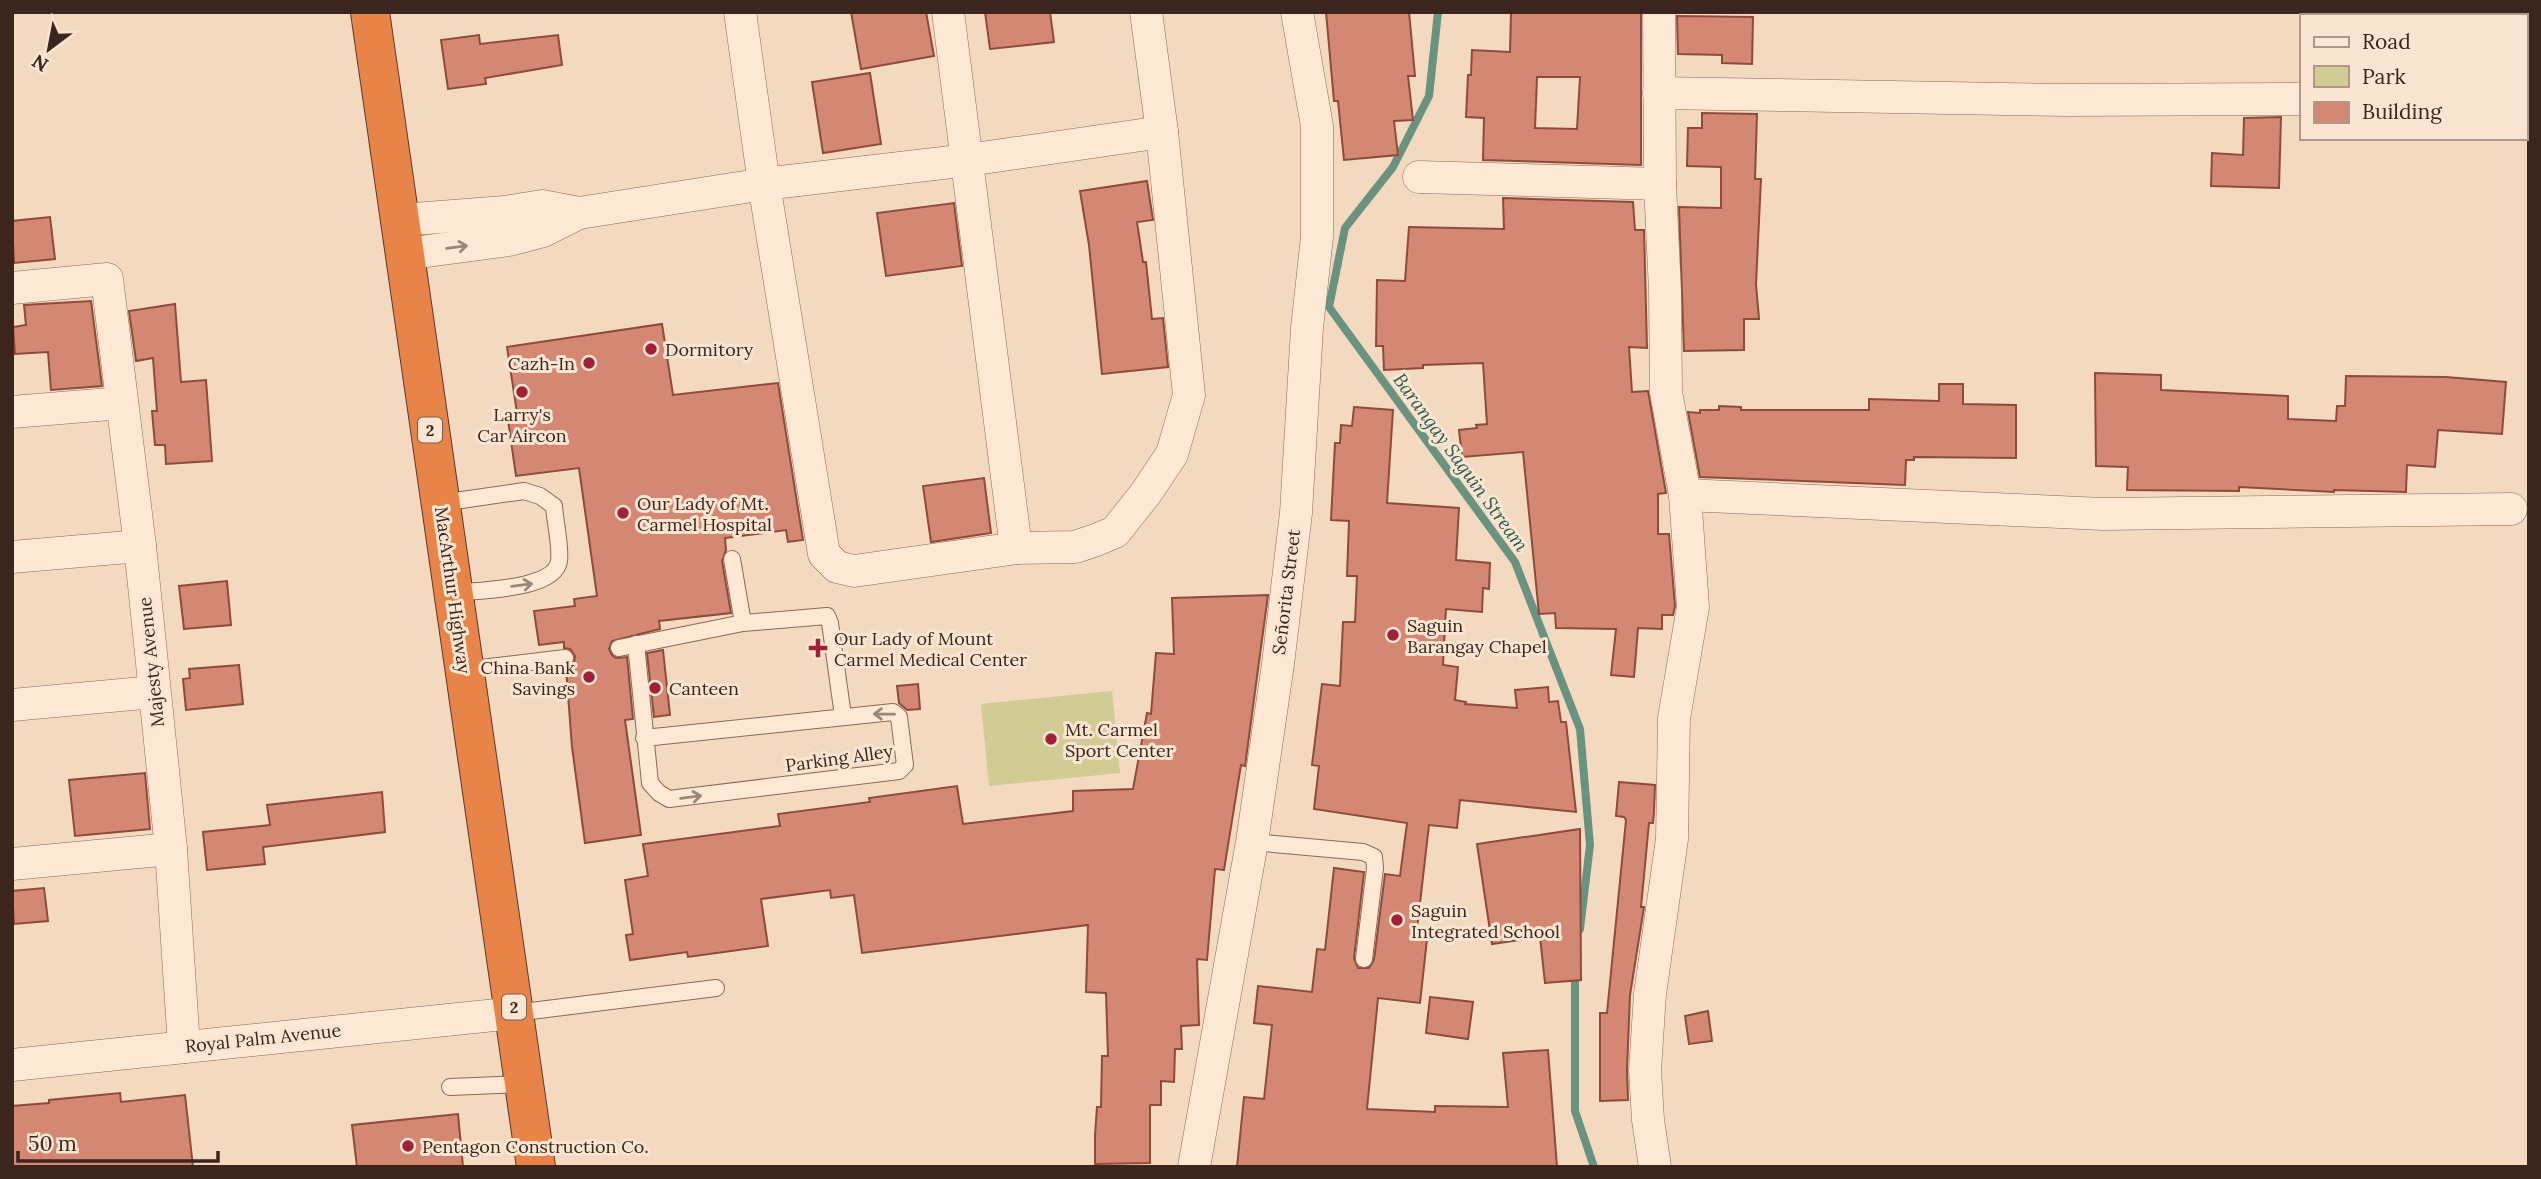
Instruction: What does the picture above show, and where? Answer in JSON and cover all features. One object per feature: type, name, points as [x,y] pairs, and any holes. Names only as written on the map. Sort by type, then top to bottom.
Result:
[{"type":"highway","name":"MacArthur Highway","points":[[370,12],[536,1167]]},
{"type":"street","points":[[740,12],[764,184],[824,554],[837,567],[854,571],[1016,548],[1075,547],[1115,532],[1172,454],[1189,395],[1162,132],[1146,12]]},
{"type":"street","points":[[948,12],[1016,548]]},
{"type":"street","name":"Señorita Street","points":[[1194,1167],[1252,842],[1278,664],[1296,513],[1307,328],[1317,237],[1317,126],[1297,12]]},
{"type":"street","points":[[1655,1167],[1648,1120],[1645,1070],[1650,995],[1672,839],[1674,718],[1693,607],[1685,495],[1666,392],[1660,184],[1659,12]]},
{"type":"street","points":[[1659,93],[2066,100],[2300,99]]},
{"type":"street","points":[[403,237],[507,226],[542,206],[579,213],[764,184],[968,160],[1162,132]]},
{"type":"street","points":[[1419,177],[1660,184]]},
{"type":"street","name":"Majesty Avenue","points":[[12,288],[107,279],[171,849],[184,1047]]},
{"type":"street","points":[[12,412],[122,403]]},
{"type":"street","points":[[1685,495],[2103,514],[2511,509]]},
{"type":"street","points":[[12,557],[139,546]]},
{"type":"street","points":[[12,705],[154,692]]},
{"type":"street","points":[[12,864],[171,849]]},
{"type":"street","name":"Royal Palm Avenue","points":[[12,1065],[515,1013]]},
{"type":"lane","points":[[441,503],[524,491],[540,496],[554,506],[559,562],[553,574],[538,583],[454,593]]},
{"type":"lane","points":[[732,559],[743,623],[827,617],[843,716]]},
{"type":"lane","name":"Parking Alley","points":[[644,738],[893,712],[899,717],[905,765],[903,769],[669,799],[659,793],[650,783],[627,646],[743,623]]},
{"type":"lane","points":[[464,670],[565,658]]},
{"type":"lane","points":[[1252,842],[1363,852],[1374,857],[1364,958]]},
{"type":"lane","points":[[515,1013],[716,988]]},
{"type":"lane","points":[[450,1087],[524,1084]]},
{"type":"green space","name":"Mt. Carmel Sport Center","points":[[1112,691],[1120,773],[989,786],[981,704]]},
{"type":"building","points":[[851,12],[926,12],[934,56],[861,69]]},
{"type":"building","points":[[985,12],[1050,12],[1054,42],[990,49]]},
{"type":"building","points":[[1326,12],[1409,12],[1415,76],[1408,76],[1413,120],[1394,121],[1398,155],[1344,160],[1338,101],[1334,101]]},
{"type":"building","points":[[1511,12],[1641,12],[1641,165],[1483,160],[1484,118],[1466,117],[1472,50],[1510,52]],"holes":[[[1537,77],[1580,77],[1577,129],[1535,128]]]},
{"type":"building","points":[[1677,16],[1753,17],[1752,64],[1722,63],[1722,55],[1678,54]]},
{"type":"building","points":[[479,35],[480,44],[558,35],[562,65],[485,78],[486,84],[448,89],[441,40]]},
{"type":"building","points":[[870,73],[881,144],[823,153],[812,82]]},
{"type":"building","points":[[1702,113],[1757,114],[1755,179],[1761,179],[1756,284],[1759,319],[1744,319],[1744,350],[1684,351],[1679,207],[1721,208],[1721,167],[1687,166],[1688,128],[1702,128]]},
{"type":"building","points":[[2281,117],[2279,188],[2211,186],[2212,153],[2243,155],[2244,118]]},
{"type":"building","points":[[1147,181],[1153,220],[1137,222],[1143,262],[1146,262],[1152,319],[1163,318],[1168,367],[1102,374],[1089,245],[1080,191]]},
{"type":"building","points":[[1503,198],[1633,202],[1635,230],[1644,230],[1647,348],[1629,347],[1632,392],[1648,391],[1666,493],[1658,494],[1658,534],[1669,534],[1675,606],[1673,615],[1662,615],[1662,629],[1638,628],[1634,677],[1611,675],[1616,629],[1556,628],[1555,613],[1539,614],[1523,452],[1462,457],[1459,430],[1487,424],[1483,363],[1423,365],[1423,368],[1384,370],[1383,346],[1376,346],[1377,280],[1405,281],[1409,227],[1504,229]]},
{"type":"building","points":[[954,203],[962,266],[886,276],[877,213]]},
{"type":"building","points":[[50,217],[55,259],[14,263],[12,221]]},
{"type":"building","points":[[91,301],[102,386],[51,390],[48,352],[15,354],[13,327],[26,325],[24,305]]},
{"type":"building","points":[[175,304],[181,382],[206,380],[212,461],[166,464],[165,445],[155,445],[152,411],[157,411],[153,358],[136,361],[129,311]]},
{"type":"building","points":[[662,324],[673,395],[778,383],[803,540],[788,542],[786,530],[725,538],[726,550],[722,561],[731,613],[659,621],[660,629],[612,641],[609,649],[612,655],[616,658],[627,657],[633,719],[625,720],[641,835],[585,843],[572,747],[566,668],[574,663],[575,656],[570,649],[564,648],[564,642],[539,645],[534,611],[575,606],[574,599],[597,596],[579,468],[516,476],[508,420],[518,419],[507,347]]},
{"type":"building","points":[[2095,373],[2161,375],[2161,390],[2288,396],[2288,419],[2336,421],[2337,406],[2345,406],[2346,376],[2446,377],[2506,382],[2502,434],[2438,430],[2435,467],[2407,465],[2406,492],[2334,492],[2239,487],[2239,491],[2127,490],[2128,467],[2096,466]]},
{"type":"building","points":[[1939,384],[1963,384],[1963,404],[2016,405],[2016,458],[1914,457],[1914,460],[1906,460],[1905,485],[1700,477],[1688,412],[1719,410],[1719,406],[1741,407],[1741,410],[1869,410],[1869,399],[1939,401]]},
{"type":"building","points":[[1354,407],[1393,410],[1387,503],[1459,508],[1456,560],[1490,563],[1489,589],[1483,588],[1482,612],[1446,609],[1443,665],[1458,667],[1455,700],[1466,702],[1465,704],[1517,708],[1515,690],[1548,687],[1549,702],[1558,701],[1561,722],[1566,722],[1576,812],[1460,800],[1457,828],[1429,825],[1417,929],[1428,930],[1420,1003],[1378,998],[1367,1109],[1435,1112],[1435,1106],[1508,1107],[1503,1053],[1548,1050],[1557,1167],[1237,1167],[1244,1097],[1264,1099],[1272,1025],[1254,1023],[1258,986],[1312,992],[1317,949],[1325,950],[1334,868],[1364,872],[1354,958],[1358,968],[1369,968],[1374,960],[1385,874],[1400,876],[1407,823],[1314,809],[1319,766],[1312,765],[1322,684],[1340,686],[1343,622],[1355,622],[1357,576],[1347,576],[1349,521],[1331,520],[1335,443],[1340,443],[1341,425],[1352,426]]},
{"type":"building","points":[[984,478],[991,533],[931,542],[923,486]]},
{"type":"building","points":[[227,581],[231,625],[184,629],[179,586]]},
{"type":"building","points":[[1268,595],[1245,766],[1241,765],[1224,870],[1215,869],[1207,960],[1197,959],[1199,1025],[1181,1026],[1182,1049],[1175,1049],[1174,1082],[1161,1081],[1161,1105],[1150,1105],[1150,1163],[1095,1164],[1097,1107],[1101,1107],[1102,1056],[1108,1056],[1106,993],[1086,992],[1088,925],[862,953],[854,895],[831,898],[830,890],[761,899],[768,946],[688,957],[687,952],[630,960],[626,935],[633,934],[625,880],[648,876],[643,844],[780,826],[778,814],[870,802],[869,798],[957,786],[963,824],[1073,811],[1073,791],[1133,789],[1147,713],[1151,714],[1156,653],[1174,654],[1172,598]]},
{"type":"building","name":"Canteen","points":[[663,650],[670,715],[654,717],[647,653]]},
{"type":"building","points":[[239,665],[243,704],[186,710],[183,679],[190,678],[189,669]]},
{"type":"building","points":[[918,684],[920,709],[907,710],[899,703],[897,686]]},
{"type":"building","points":[[145,773],[150,829],[75,836],[69,780]]},
{"type":"building","points":[[1619,782],[1655,785],[1654,812],[1653,823],[1649,823],[1641,907],[1644,907],[1630,995],[1628,1100],[1600,1101],[1600,1013],[1607,1013],[1626,820],[1616,816]]},
{"type":"building","points":[[382,792],[385,832],[263,847],[265,864],[207,870],[203,832],[270,825],[267,805]]},
{"type":"building","points":[[1580,829],[1581,980],[1545,983],[1540,937],[1492,944],[1477,844]]},
{"type":"building","points":[[44,888],[48,921],[14,924],[12,891]]},
{"type":"building","points":[[1430,997],[1473,1002],[1468,1039],[1426,1033]]},
{"type":"building","points":[[1708,1011],[1712,1041],[1689,1044],[1685,1016]]},
{"type":"building","points":[[120,1093],[121,1102],[185,1095],[193,1167],[12,1167],[12,1106]]},
{"type":"building","name":"Pentagon Construction Co.","points":[[458,1114],[463,1167],[357,1167],[352,1125]]},
{"type":"waterway","name":"Barangay Saguin Stream","points":[[1438,12],[1429,96],[1393,167],[1345,228],[1329,307],[1515,562],[1580,729],[1590,845],[1580,929]]},
{"type":"waterway","name":"Barangay Saguin Stream","points":[[1575,970],[1575,1111],[1594,1167]]},
{"type":"place","name":"Dormitory","points":[[651,349]]},
{"type":"place","name":"Cazh-In","points":[[589,363]]},
{"type":"place","name":"Larry's Car Aircon","points":[[522,392]]},
{"type":"place","name":"Our Lady of Mt. Carmel Hospital","points":[[623,513]]},
{"type":"place","name":"Saguin Barangay Chapel","points":[[1393,635]]},
{"type":"place","name":"Our Lady of Mount Carmel Medical Center","points":[[818,648]]},
{"type":"place","name":"China Bank Savings","points":[[589,677]]},
{"type":"place","name":"Canteen","points":[[655,688]]},
{"type":"place","name":"Mt. Carmel Sport Center","points":[[1051,739]]},
{"type":"place","name":"Saguin Integrated School","points":[[1397,920]]},
{"type":"place","name":"Pentagon Construction Co.","points":[[408,1146]]}]
